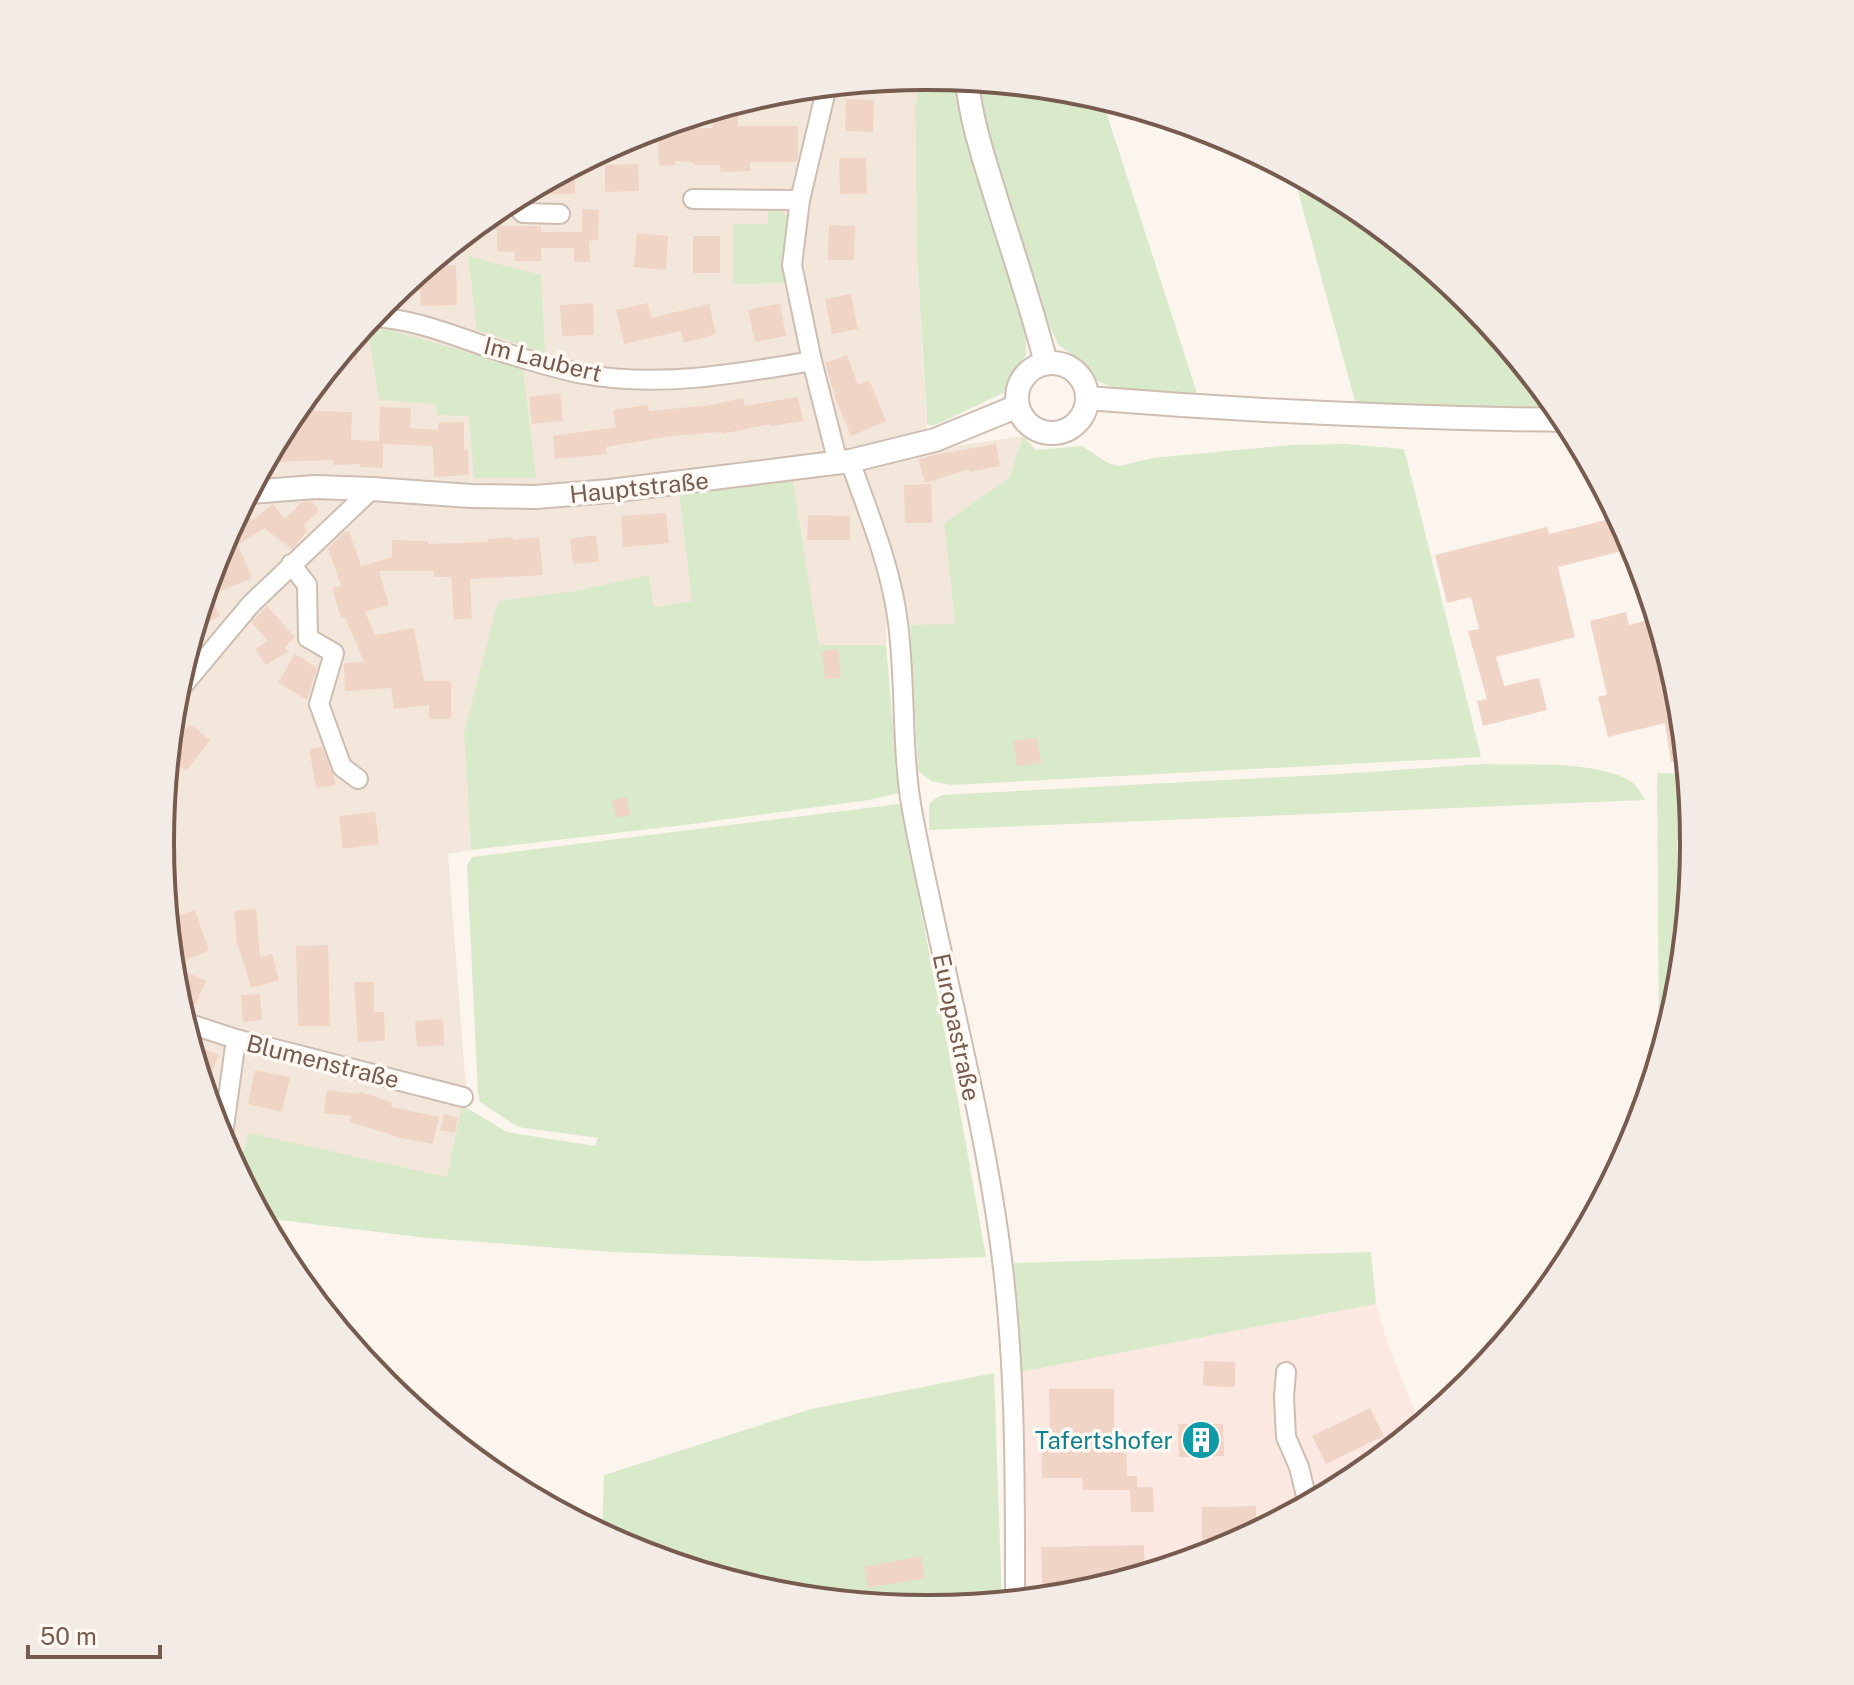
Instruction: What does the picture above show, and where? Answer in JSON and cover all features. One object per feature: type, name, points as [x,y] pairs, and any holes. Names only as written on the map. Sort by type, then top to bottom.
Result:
[{"type":"street","points":[[968,92],[985,162],[1046,363]]},
{"type":"street","name":"Europastraße","points":[[824,97],[800,200],[792,265],[812,361],[844,462],[884,554],[893,589],[910,797],[979,1125],[1006,1292],[1013,1405],[1015,1590]]},
{"type":"street","points":[[693,199],[800,200]]},
{"type":"street","points":[[520,210],[523,213],[560,214]]},
{"type":"street","name":"Im Laubert","points":[[391,314],[512,355],[583,374],[653,381],[704,378],[812,361]]},
{"type":"street","points":[[1046,363],[1062,364],[1075,371],[1084,383],[1087,398],[1079,421],[1054,433],[1038,430],[1025,421],[1018,406],[1017,392],[1033,368],[1046,363]]},
{"type":"street","points":[[1087,398],[1237,409],[1550,420]]},
{"type":"street","name":"Hauptstraße","points":[[262,491],[315,487],[535,497],[624,489],[844,462],[935,440],[1018,406]]},
{"type":"street","points":[[195,672],[251,604],[372,489]]},
{"type":"street","points":[[291,564],[307,585],[308,638],[334,653],[319,704],[342,767],[358,779]]},
{"type":"street","name":"Blumenstraße","points":[[198,1026],[463,1097]]},
{"type":"street","points":[[226,1114],[236,1039]]},
{"type":"street","points":[[1286,1372],[1286,1437],[1299,1467],[1305,1493]]},
{"type":"shaded area","points":[[918,90],[915,109],[917,257],[926,450],[1023,436],[1009,478],[944,523],[955,625],[886,625],[886,645],[819,646],[804,564],[690,578],[693,601],[654,607],[649,576],[575,591],[464,733],[471,850],[448,854],[466,1089],[447,1178],[248,1134],[243,1154],[214,1084],[189,989],[176,892],[176,793],[189,696],[214,601],[252,510],[301,424],[361,346],[395,310],[469,246],[551,191],[639,147],[732,116],[829,96]]},
{"type":"shaded area","points":[[1376,1304],[1387,1342],[1416,1414],[1345,1468],[1303,1494],[1215,1538],[1122,1569],[1024,1589],[1020,1372]]},
{"type":"green space","points":[[918,90],[960,91],[1026,327],[1026,355],[1003,393],[931,426],[927,424],[917,257],[915,109]]},
{"type":"green space","points":[[977,92],[1025,96],[1106,112],[1198,396],[1148,393],[1108,386],[1095,379],[1085,365],[1058,344],[1040,306],[1005,204]]},
{"type":"green space","points":[[1297,188],[1345,217],[1423,277],[1493,346],[1543,410],[1356,405]]},
{"type":"green space","points":[[768,211],[782,212],[788,218],[784,263],[786,283],[733,284],[733,224],[768,224]]},
{"type":"green space","points":[[468,256],[541,275],[545,353],[477,330]]},
{"type":"green space","points":[[377,329],[390,330],[523,368],[536,478],[474,478],[469,416],[437,415],[436,404],[379,400],[369,337]]},
{"type":"green space","points":[[1023,436],[1036,450],[1082,446],[1108,463],[1119,466],[1153,458],[1291,445],[1345,444],[1404,449],[1481,757],[951,785],[931,781],[918,771],[910,625],[955,624],[944,523],[1009,478]]},
{"type":"green space","points":[[792,478],[819,645],[886,645],[899,793],[869,800],[684,825],[471,850],[464,733],[498,601],[575,591],[649,575],[654,607],[692,601],[679,492]]},
{"type":"green space","points":[[1483,764],[1559,765],[1616,774],[1632,782],[1645,800],[929,830],[929,805],[942,795]]},
{"type":"green space","points":[[1657,773],[1676,774],[1680,834],[1673,941],[1659,1016]]},
{"type":"green space","points":[[900,804],[986,1257],[867,1261],[612,1252],[427,1238],[275,1220],[243,1154],[248,1133],[447,1177],[462,1105],[507,1132],[595,1146],[598,1138],[518,1127],[480,1102],[467,865],[472,857]]},
{"type":"green space","points":[[1371,1252],[1376,1304],[1020,1372],[1014,1263]]},
{"type":"green space","points":[[994,1373],[1002,1591],[927,1595],[878,1593],[780,1581],[685,1555],[602,1521],[604,1475],[811,1409]]},
{"type":"building","points":[[846,99],[874,100],[873,132],[845,131]]},
{"type":"building","points":[[738,114],[738,126],[798,126],[797,162],[750,162],[750,171],[721,172],[720,165],[693,165],[693,162],[675,161],[675,165],[659,166],[658,140],[690,128],[713,128],[713,122]]},
{"type":"building","points":[[839,158],[866,158],[867,193],[840,194]]},
{"type":"building","points":[[638,164],[639,191],[605,192],[605,165]]},
{"type":"building","points":[[575,178],[575,194],[546,194]]},
{"type":"building","points":[[582,209],[599,210],[598,240],[589,241],[590,262],[574,262],[574,248],[541,248],[541,261],[515,261],[515,252],[497,251],[497,230],[491,230],[498,225],[541,226],[541,232],[582,232]]},
{"type":"building","points":[[829,225],[855,226],[854,260],[828,260]]},
{"type":"building","points":[[637,233],[668,236],[666,270],[634,267]]},
{"type":"building","points":[[693,236],[720,236],[720,273],[693,273]]},
{"type":"building","points":[[445,265],[456,265],[457,305],[421,306],[420,287]]},
{"type":"building","points":[[851,294],[858,329],[832,334],[825,299]]},
{"type":"building","points":[[593,303],[594,335],[562,336],[560,305]]},
{"type":"building","points":[[648,303],[651,318],[709,304],[716,334],[684,343],[681,331],[624,344],[616,310]]},
{"type":"building","points":[[780,303],[786,336],[755,342],[748,310]]},
{"type":"building","points":[[847,355],[858,385],[869,380],[886,421],[851,436],[825,363]]},
{"type":"building","points":[[560,393],[563,421],[532,424],[529,397]]},
{"type":"building","points":[[798,397],[803,421],[722,434],[671,436],[606,447],[607,454],[555,459],[553,436],[616,427],[613,410],[648,405],[649,411],[701,407],[743,398],[745,406]]},
{"type":"building","points":[[315,404],[315,411],[352,412],[351,440],[379,441],[380,407],[411,408],[410,428],[438,430],[438,423],[464,422],[464,450],[468,450],[469,475],[434,477],[433,446],[383,444],[383,468],[360,467],[360,464],[333,465],[333,460],[278,462]]},
{"type":"building","points":[[996,444],[1000,466],[969,472],[969,469],[925,483],[918,460]]},
{"type":"building","points":[[931,484],[932,523],[905,523],[904,485]]},
{"type":"building","points":[[311,501],[319,510],[303,526],[308,530],[292,549],[264,528],[238,545],[252,578],[217,593],[249,516],[252,521],[273,504],[285,519],[302,502]]},
{"type":"building","points":[[666,513],[669,543],[623,547],[621,516]]},
{"type":"building","points":[[808,515],[850,516],[850,540],[807,540]]},
{"type":"building","points":[[1606,520],[1620,551],[1558,567],[1575,637],[1496,657],[1504,686],[1539,678],[1547,710],[1483,726],[1477,701],[1487,699],[1468,631],[1479,629],[1471,597],[1447,603],[1435,555],[1547,527],[1549,534]]},
{"type":"building","points":[[349,531],[361,566],[392,557],[392,540],[428,541],[428,544],[539,537],[543,575],[470,579],[472,618],[454,620],[451,577],[434,577],[434,571],[379,571],[389,605],[365,612],[375,635],[414,628],[424,681],[451,681],[451,719],[429,719],[429,705],[394,709],[391,688],[345,691],[344,663],[364,662],[345,617],[341,618],[332,588],[341,586],[328,548]]},
{"type":"building","points":[[596,535],[599,561],[573,564],[570,539]]},
{"type":"building","points":[[213,603],[220,616],[208,622]]},
{"type":"building","points":[[267,606],[295,637],[284,648],[289,651],[266,665],[255,649],[268,641],[251,622]]},
{"type":"building","points":[[1626,612],[1629,625],[1646,621],[1665,696],[1675,761],[1671,762],[1665,723],[1608,737],[1598,697],[1607,695],[1590,621]]},
{"type":"building","points":[[838,649],[841,678],[825,679],[822,651]]},
{"type":"building","points":[[295,654],[317,668],[307,700],[278,683]]},
{"type":"building","points":[[190,724],[210,740],[186,771],[179,765],[183,734]]},
{"type":"building","points":[[1037,738],[1041,763],[1017,766],[1013,741]]},
{"type":"building","points":[[322,747],[336,785],[316,788],[309,749]]},
{"type":"building","points":[[626,797],[630,815],[616,818],[612,800]]},
{"type":"building","points":[[375,812],[379,844],[343,849],[339,816]]},
{"type":"building","points":[[256,909],[260,957],[272,954],[279,980],[251,988],[237,945],[234,911]]},
{"type":"building","points":[[195,910],[209,951],[184,960],[178,916]]},
{"type":"building","points":[[328,945],[330,1026],[298,1026],[296,946]]},
{"type":"building","points":[[186,972],[206,981],[195,1005],[192,1004]]},
{"type":"building","points":[[354,982],[374,982],[374,1012],[384,1012],[385,1041],[358,1042]]},
{"type":"building","points":[[260,994],[262,1020],[243,1022],[241,995]]},
{"type":"building","points":[[443,1019],[444,1045],[417,1047],[415,1021]]},
{"type":"building","points":[[204,1049],[219,1055],[211,1075]]},
{"type":"building","points":[[255,1070],[290,1077],[282,1112],[248,1104]]},
{"type":"building","points":[[327,1090],[360,1092],[392,1102],[391,1107],[439,1117],[433,1144],[350,1122],[352,1116],[324,1113]]},
{"type":"building","points":[[444,1114],[458,1118],[455,1133],[440,1130]]},
{"type":"building","points":[[1204,1361],[1235,1362],[1235,1387],[1203,1386]]},
{"type":"building","points":[[1049,1389],[1114,1389],[1114,1438],[1126,1438],[1127,1476],[1137,1476],[1137,1487],[1153,1487],[1154,1512],[1131,1512],[1130,1490],[1083,1490],[1082,1478],[1042,1478],[1041,1439],[1050,1439]]},
{"type":"building","points":[[1370,1408],[1384,1436],[1326,1464],[1312,1436]]},
{"type":"building","name":"Tafertshofer","points":[[1178,1424],[1223,1424],[1224,1456],[1179,1457]]},
{"type":"building","points":[[1256,1506],[1256,1519],[1202,1543],[1202,1507]]},
{"type":"building","points":[[1144,1545],[1145,1562],[1043,1586],[1041,1547]]},
{"type":"building","points":[[921,1556],[925,1578],[868,1588],[864,1567]]},
{"type":"place","name":"Tafertshofer","points":[[1201,1440]]}]
